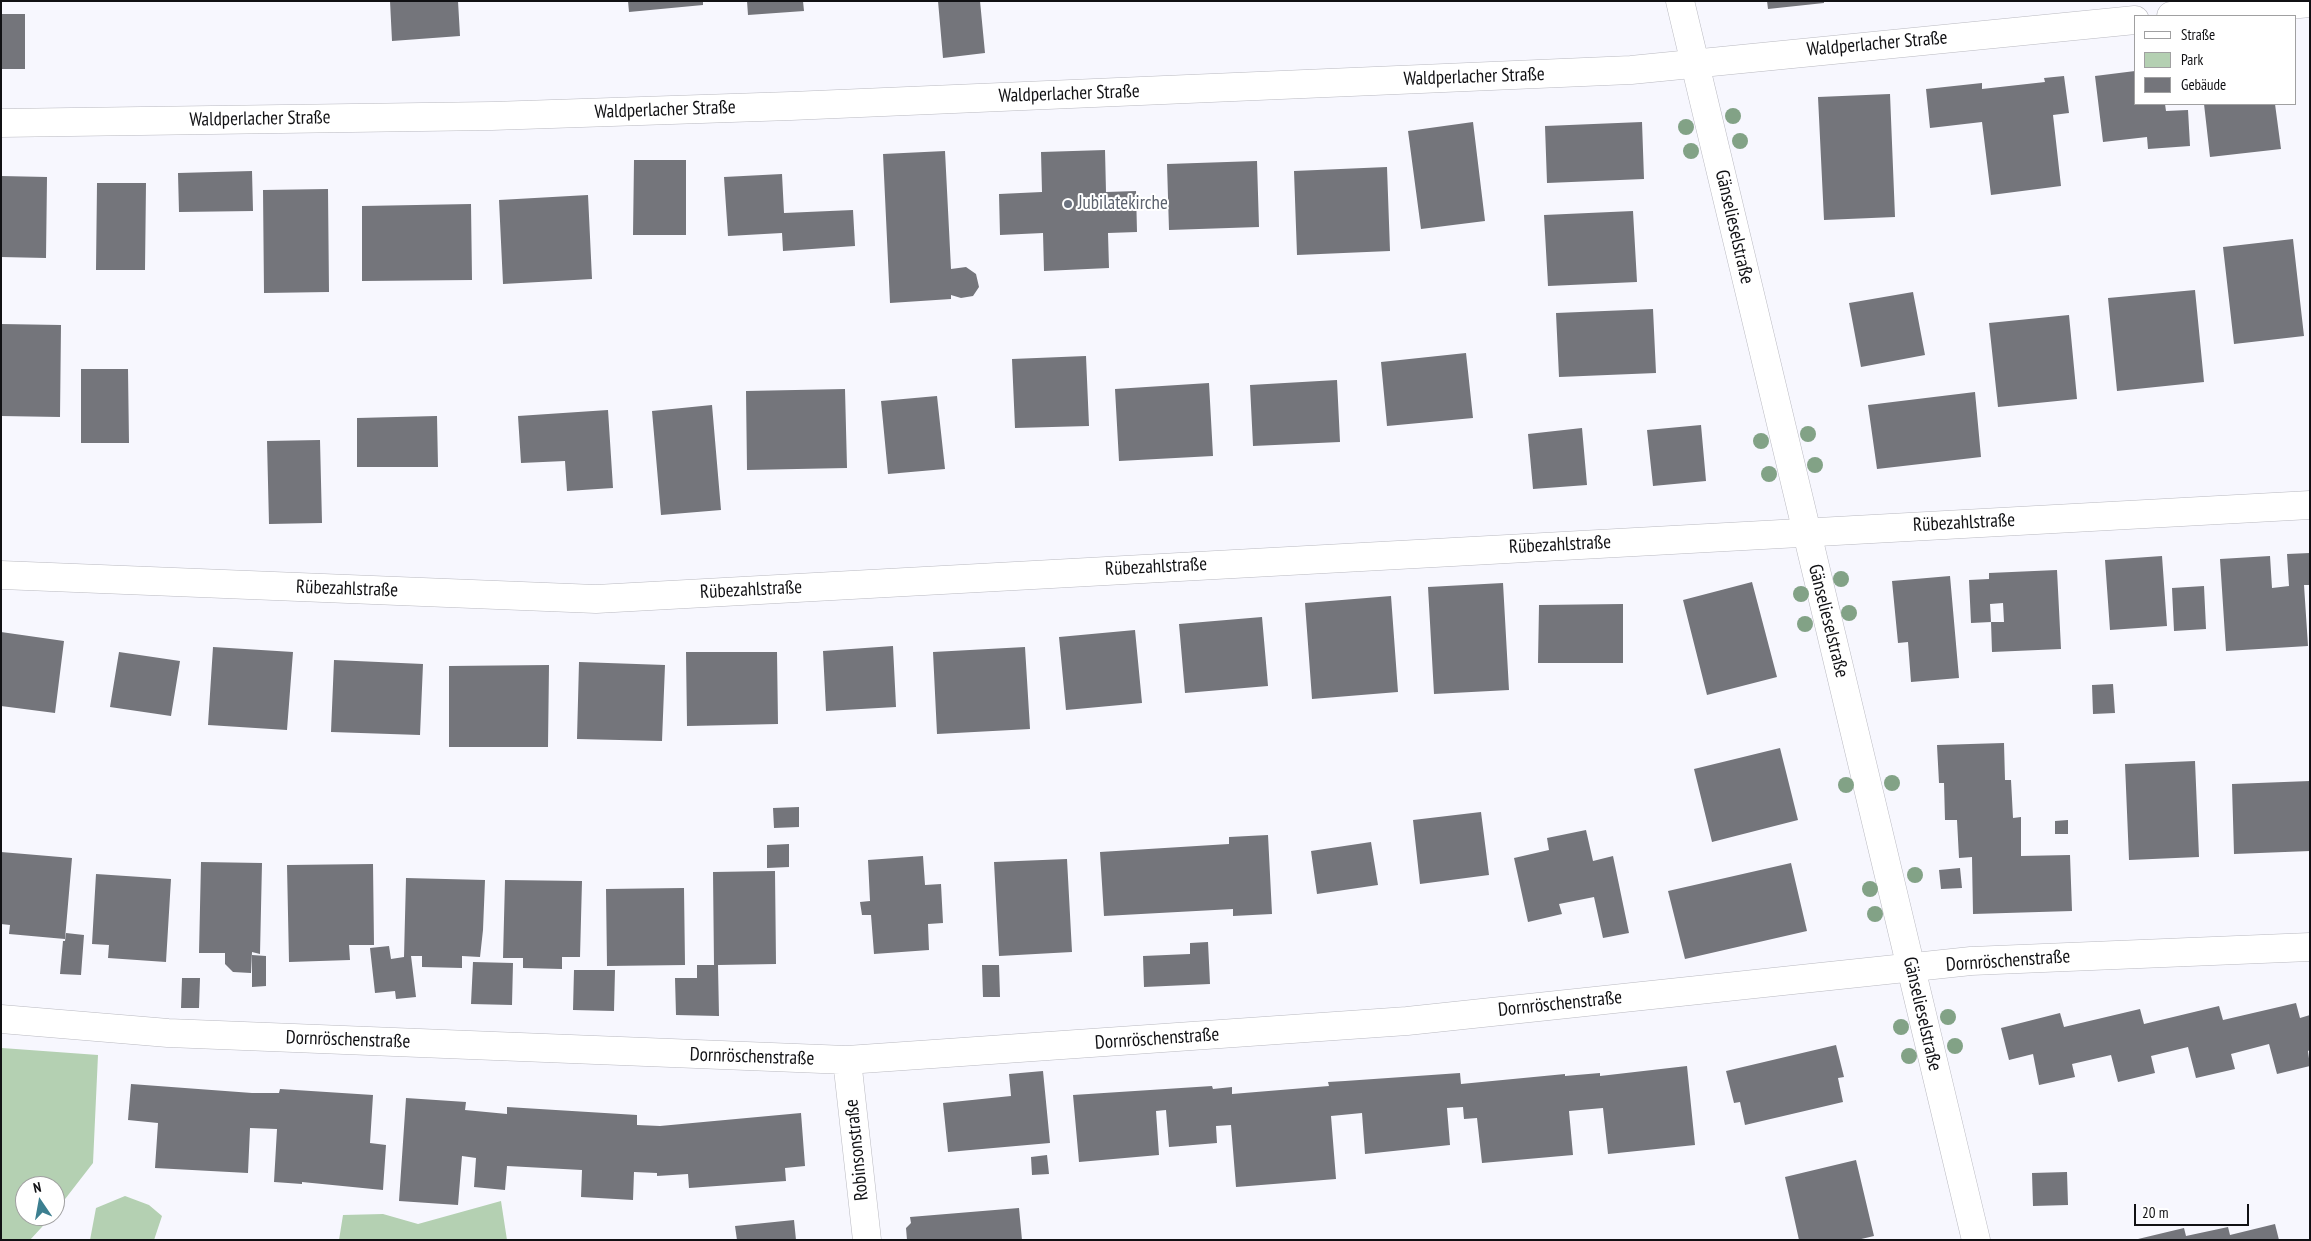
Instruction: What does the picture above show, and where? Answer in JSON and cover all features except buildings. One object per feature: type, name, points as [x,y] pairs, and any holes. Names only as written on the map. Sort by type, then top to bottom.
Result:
[{"type":"street","name":"Gänselieselstraße","points":[[1680,1],[1976,1240]]},
{"type":"street","points":[[2182,15],[2310,3]]},
{"type":"street","name":"Waldperlacher Straße","points":[[1,123],[492,116],[781,106],[1620,70],[2134,20]]},
{"type":"street","name":"Rübezahlstraße","points":[[1,575],[596,598],[2310,506]]},
{"type":"street","name":"Dornröschenstraße","points":[[1,1019],[168,1033],[847,1060],[1407,1021],[1971,962],[2310,947]]},
{"type":"street","name":"Robinsonstraße","points":[[847,1060],[866,1240]]},
{"type":"green space","points":[[2,1048],[98,1055],[93,1163],[65,1199],[65,1176],[15,1176],[15,1226],[43,1226],[30,1240],[1,1240]]},
{"type":"green space","points":[[125,1196],[149,1205],[162,1216],[154,1240],[90,1240],[96,1208]]},
{"type":"green space","points":[[501,1201],[507,1240],[339,1240],[343,1215],[383,1214],[418,1224]]},
{"type":"place","name":"Jubilatekirche","points":[[1068,204]]}]
